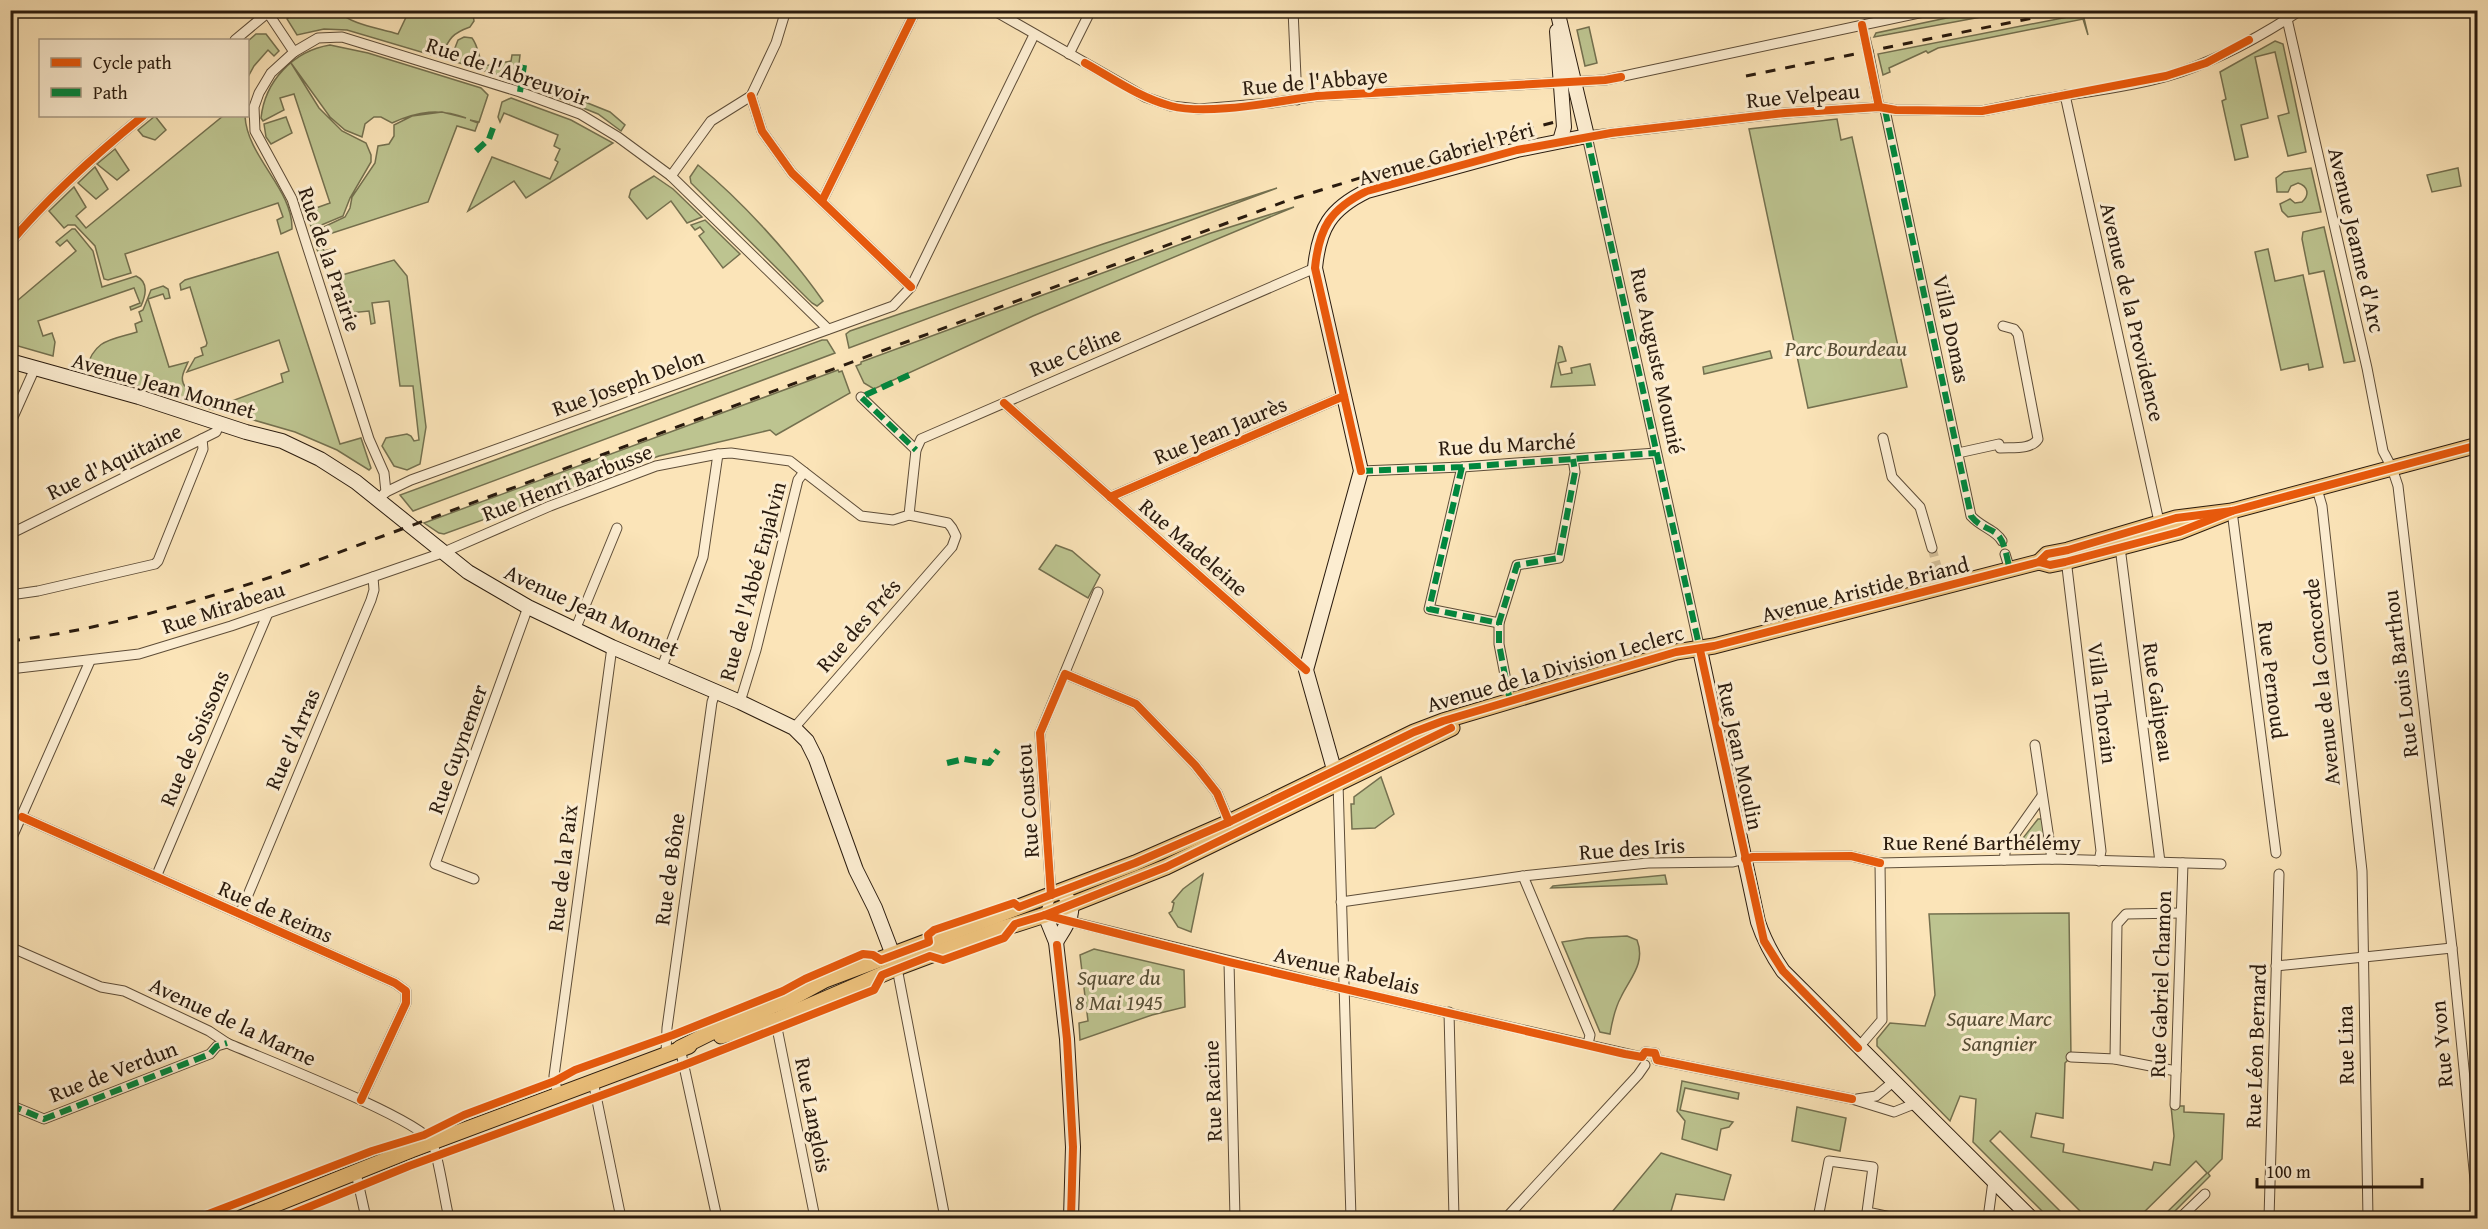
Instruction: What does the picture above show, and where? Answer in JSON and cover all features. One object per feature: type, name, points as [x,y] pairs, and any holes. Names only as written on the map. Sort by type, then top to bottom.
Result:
[{"type":"main road","name":"Rue Auguste Mounié","points":[[1557,10],[1587,136]]},
{"type":"main road","name":"Avenue Gabriel Péri","points":[[1557,10],[1564,127],[1560,141]]},
{"type":"main road","name":"Avenue Gabriel Péri","points":[[1306,670],[1360,471],[1316,268],[1318,244],[1323,230],[1331,216],[1366,191],[1517,150],[1587,136]]},
{"type":"main road","name":"Avenue Jean Monnet","points":[[10,361],[139,397],[282,441],[320,459],[382,496],[442,552],[468,572],[528,608],[794,728],[807,741],[816,759],[856,870],[875,908],[895,962]]},
{"type":"main road","name":"Avenue Aristide Briand","points":[[1700,650],[1941,581],[2010,570],[2039,562],[2047,554],[2067,556],[2120,547],[2158,531],[2176,518],[2232,511],[2478,445]]},
{"type":"main road","name":"Avenue Aristide Briand","points":[[2067,556],[2158,531]]},
{"type":"main road","name":"Avenue de la Division Leclerc","points":[[242,1218],[666,1054],[740,1018],[790,999],[825,980],[895,962],[1045,915],[1166,867],[1232,829],[1443,721],[1676,652],[1700,650]]},
{"type":"main road","name":"Rue Jean Moulin","points":[[1700,650],[1758,922],[1764,941],[1774,959],[1858,1048],[2031,1218]]},
{"type":"main road","points":[[1306,670],[1337,777]]},
{"type":"main road","name":"Avenue de la Division Leclerc","points":[[680,1048],[779,1019],[895,962],[1056,894],[1232,829]]},
{"type":"main road","points":[[1056,894],[1069,899],[1072,905],[1069,921],[1056,942]]},
{"type":"main road","points":[[1045,915],[1056,942],[1067,1039],[1072,1124],[1071,1218]]},
{"type":"street","points":[[671,176],[711,121],[752,96],[776,43],[786,10]]},
{"type":"street","points":[[822,201],[916,10]]},
{"type":"street","name":"Rue de l'Abbaye","points":[[993,10],[1145,97],[1184,109],[1296,100],[1317,96],[1621,77],[1862,26],[1892,15],[1933,10]]},
{"type":"street","points":[[1069,54],[1091,10]]},
{"type":"street","points":[[1293,10],[1296,100]]},
{"type":"street","name":"Rue Velpeau","points":[[1587,136],[1785,113],[1882,109],[1982,111],[2166,76],[2190,69],[2212,60],[2301,10]]},
{"type":"street","points":[[236,39],[270,12],[294,52]]},
{"type":"street","name":"Avenue Jeanne d'Arc","points":[[2287,19],[2367,368],[2383,451],[2392,468]]},
{"type":"street","name":"Villa Domas","points":[[1862,26],[1971,516],[1980,526],[1996,533],[2002,541]]},
{"type":"street","points":[[752,96],[762,132],[792,173],[910,287],[1034,35]]},
{"type":"street","name":"Rue de l'Abreuvoir","points":[[294,52],[318,38],[342,37],[520,92],[580,114],[618,137],[671,176],[828,329]]},
{"type":"street","name":"Rue de la Prairie","points":[[294,52],[271,73],[259,93],[254,107],[255,131],[292,199],[369,439],[384,473],[382,496]]},
{"type":"street","name":"Avenue de la Providence","points":[[2065,95],[2158,531]]},
{"type":"street","points":[[11,241],[86,162],[142,117]]},
{"type":"street","name":"Rue Auguste Mounié","points":[[1587,136],[1700,650]]},
{"type":"street","name":"Rue Céline","points":[[916,450],[921,439],[1316,268]]},
{"type":"street","name":"Rue Joseph Delon","points":[[382,496],[411,480],[893,306],[910,287]]},
{"type":"street","points":[[1958,453],[1999,444],[2000,448],[2029,446],[2035,444],[2038,439],[2018,334],[2014,329],[2003,327]]},
{"type":"street","points":[[10,424],[35,368]]},
{"type":"street","name":"Rue Jean Jaurès","points":[[1110,497],[1344,396]]},
{"type":"street","points":[[861,397],[916,450],[909,514]]},
{"type":"street","name":"Rue Madeleine","points":[[1004,403],[1306,670]]},
{"type":"street","name":"Rue d'Aquitaine","points":[[10,534],[202,440],[216,432],[220,423]]},
{"type":"street","points":[[1883,438],[1892,477],[1920,507],[1932,548]]},
{"type":"street","name":"Rue d'Aquitaine","points":[[10,596],[154,564],[158,561],[203,449],[202,440]]},
{"type":"street","name":"Rue Henri Barbusse","points":[[442,552],[550,506],[656,466],[731,453],[790,461],[861,516],[893,519],[909,514],[948,523],[956,536],[952,547]]},
{"type":"street","name":"Rue du Marché","points":[[1360,471],[1462,467],[1656,453]]},
{"type":"street","points":[[662,667],[703,557],[718,454]]},
{"type":"street","points":[[1509,696],[1499,644],[1499,623],[1517,566],[1559,558],[1575,472],[1573,459]]},
{"type":"street","points":[[1462,467],[1429,609],[1499,623]]},
{"type":"street","name":"Rue Louis Barthou","points":[[2392,468],[2398,486],[2444,875]]},
{"type":"street","name":"Rue de l'Abbé Enjalvin","points":[[740,702],[756,650],[786,523],[798,480],[804,472]]},
{"type":"street","name":"Avenue de la Concorde","points":[[2317,489],[2322,506],[2362,871]]},
{"type":"street","name":"Rue Pernoud","points":[[2232,511],[2276,853]]},
{"type":"street","points":[[575,630],[617,528]]},
{"type":"street","name":"Rue des Prés","points":[[794,728],[952,547]]},
{"type":"street","name":"Rue Galipeau","points":[[2120,547],[2160,862]]},
{"type":"street","name":"Rue Mirabeau","points":[[10,669],[139,654],[268,613],[442,552]]},
{"type":"street","points":[[2006,554],[2010,570]]},
{"type":"street","name":"Villa Thorain","points":[[2067,556],[2101,851],[2099,861]]},
{"type":"street","name":"Rue d'Arras","points":[[240,914],[371,600],[374,577]]},
{"type":"street","name":"Rue Coustou","points":[[1045,915],[1056,894],[1040,733],[1098,592]]},
{"type":"street","name":"Rue Guynemer","points":[[474,879],[435,864],[528,608]]},
{"type":"street","name":"Rue de Soissons","points":[[156,878],[268,613]]},
{"type":"street","name":"Rue de la Paix","points":[[558,1095],[554,1076],[612,647]]},
{"type":"street","points":[[10,842],[90,661]]},
{"type":"street","points":[[1065,674],[1136,704],[1195,765],[1217,793],[1232,829]]},
{"type":"street","name":"Rue de Bône","points":[[666,1054],[668,1017],[708,726],[716,691]]},
{"type":"street","points":[[2035,746],[2052,859]]},
{"type":"street","points":[[1337,777],[1351,1218]]},
{"type":"street","points":[[2004,860],[2006,846],[2042,796]]},
{"type":"street","name":"Rue de Reims","points":[[22,817],[395,983],[406,991],[406,1003],[361,1100]]},
{"type":"street","name":"Rue René Barthélémy","points":[[1744,860],[1753,857],[1851,856],[1881,863],[2052,859],[2221,864]]},
{"type":"street","name":"Rue des Iris","points":[[1341,902],[1523,876],[1647,863],[1744,860]]},
{"type":"street","points":[[1858,1048],[1882,1020],[1881,863]]},
{"type":"street","name":"Rue Gabriel Chamon","points":[[2175,1105],[2183,863]]},
{"type":"street","name":"Rue Lina","points":[[2362,871],[2368,1218]]},
{"type":"street","name":"Rue Léon Bernard","points":[[2270,1218],[2279,874]]},
{"type":"street","name":"Rue Yvon","points":[[2444,875],[2474,1144],[2478,1210]]},
{"type":"street","points":[[1523,876],[1590,1035],[1588,1044]]},
{"type":"street","points":[[2115,1059],[2117,924],[2127,914],[2181,913]]},
{"type":"street","name":"Avenue Rabelais","points":[[1045,915],[1229,962],[1588,1044],[1643,1061]]},
{"type":"street","name":"Avenue de la Marne","points":[[10,947],[101,987],[124,992],[209,1031],[226,1043],[361,1100],[412,1125],[432,1143]]},
{"type":"street","points":[[2276,966],[2452,948]]},
{"type":"street","points":[[895,962],[945,1218]]},
{"type":"street","name":"Rue Racine","points":[[1229,962],[1235,1218]]},
{"type":"street","points":[[1449,1012],[1454,1218]]},
{"type":"street","name":"Rue Langlois","points":[[779,1019],[777,1028],[816,1218]]},
{"type":"street","name":"Rue de Verdun","points":[[10,1105],[44,1119],[210,1054],[217,1046],[226,1043]]},
{"type":"street","points":[[680,1048],[717,1218]]},
{"type":"street","points":[[2071,1057],[2115,1059],[2176,1071]]},
{"type":"street","points":[[1506,1218],[1638,1075],[1643,1061],[1652,1066],[1657,1060],[1852,1099],[1894,1112],[1914,1104]]},
{"type":"street","points":[[593,1082],[621,1218]]},
{"type":"street","points":[[1852,1099],[1876,1096],[1893,1082]]},
{"type":"street","points":[[432,1143],[449,1218]]},
{"type":"street","points":[[1818,1218],[1829,1161],[1873,1167],[1867,1212],[1895,1218]]},
{"type":"street","points":[[356,1173],[366,1218]]},
{"type":"street","points":[[1988,1218],[1993,1181]]},
{"type":"street","points":[[2180,1218],[2205,1194]]},
{"type":"green space","points":[[1984,10],[2013,11],[1874,37],[1876,33]]},
{"type":"green space","points":[[296,11],[338,11],[350,20],[398,34],[409,11],[482,11],[482,13],[473,14],[474,21],[470,27],[452,37],[442,55],[438,57],[347,30],[324,29],[297,35],[287,19]]},
{"type":"green space","points":[[2083,14],[2088,35],[2083,19],[1938,48],[1928,53],[1926,51],[1889,68],[1890,72],[1883,75],[1878,54]]},
{"type":"green space","points":[[1589,27],[1597,63],[1585,66],[1577,30]]},
{"type":"green space","points":[[256,34],[266,34],[279,51],[274,56],[268,50],[249,75],[249,40]]},
{"type":"green space","points":[[464,37],[472,38],[484,66],[511,61],[512,55],[520,55],[517,81],[456,62],[453,53],[458,40]]},
{"type":"green space","points":[[2275,41],[2283,44],[2306,152],[2288,156],[2278,116],[2289,113],[2275,52],[2255,57],[2268,118],[2241,125],[2248,157],[2235,160],[2222,101],[2226,99],[2220,72]]},
{"type":"green space","points":[[330,45],[368,53],[481,88],[488,95],[479,122],[470,120],[478,123],[475,131],[457,126],[428,202],[320,237],[324,251],[332,249],[333,252],[323,255],[318,252],[311,233],[345,217],[352,197],[375,163],[378,146],[389,144],[394,136],[394,125],[412,116],[440,112],[411,116],[392,123],[381,117],[374,117],[365,124],[362,137],[345,130],[330,117],[291,63],[319,108],[342,131],[366,143],[371,155],[371,162],[350,198],[343,216],[312,229],[302,202],[313,200],[316,208],[330,203],[294,94],[280,98],[284,110],[263,121],[261,118],[268,92],[283,70],[293,61],[304,54]]},
{"type":"green space","points":[[530,80],[610,112],[625,125],[621,131],[598,114],[531,87]]},
{"type":"green space","points":[[511,98],[571,120],[613,143],[526,198],[514,181],[468,211],[492,157],[550,179],[558,162],[555,160],[560,149],[554,146],[558,135],[504,113],[500,122],[498,117],[502,102]]},
{"type":"green space","points":[[156,117],[166,130],[155,140],[143,136],[138,130]]},
{"type":"green space","points":[[222,117],[245,117],[253,145],[285,200],[292,229],[281,234],[277,220],[283,217],[278,203],[125,254],[131,273],[108,280],[104,279],[95,246],[75,225],[68,225],[64,228],[49,211],[74,187],[86,207],[76,216],[86,228]]},
{"type":"green space","points":[[286,117],[292,133],[271,144],[266,137],[264,124]]},
{"type":"green space","name":"Parc Bourdeau","points":[[1837,119],[1841,140],[1852,137],[1907,387],[1808,408],[1749,129]]},
{"type":"green space","points":[[115,149],[129,170],[117,180],[97,164]]},
{"type":"green space","points":[[698,165],[765,229],[823,301],[817,306],[812,303],[691,183],[690,177]]},
{"type":"green space","points":[[95,167],[108,189],[96,199],[78,183]]},
{"type":"green space","points":[[2311,168],[2321,212],[2288,217],[2282,211],[2280,204],[2290,199],[2295,203],[2302,202],[2307,191],[2298,183],[2291,186],[2288,192],[2277,192],[2276,178],[2284,172]]},
{"type":"green space","points":[[2458,168],[2461,186],[2432,192],[2427,175]]},
{"type":"green space","points":[[654,176],[673,189],[702,217],[687,223],[671,201],[647,219],[629,197],[631,190]]},
{"type":"green space","points":[[1277,188],[849,348],[846,334],[850,331],[1103,244]]},
{"type":"green space","points":[[1294,207],[1033,316],[874,389],[864,383],[856,366],[861,362],[1211,233]]},
{"type":"green space","points":[[705,220],[740,254],[723,268],[699,236],[704,232],[700,227],[695,230],[691,225]]},
{"type":"green space","points":[[2324,227],[2355,361],[2344,363],[2324,271],[2309,274],[2302,239],[2303,232]]},
{"type":"green space","points":[[75,229],[93,251],[102,287],[136,276],[143,282],[145,293],[141,306],[131,310],[130,307],[140,303],[134,288],[38,321],[43,336],[52,333],[55,342],[53,356],[11,344],[11,306],[76,251],[67,240],[60,246],[56,242]]},
{"type":"green space","points":[[2268,249],[2275,281],[2303,275],[2323,367],[2309,370],[2308,364],[2281,370],[2255,252]]},
{"type":"green space","points":[[278,252],[340,444],[361,438],[371,468],[369,470],[337,450],[295,432],[226,412],[229,402],[283,382],[281,374],[289,371],[279,340],[187,372],[195,358],[203,355],[201,348],[207,343],[190,287],[181,290],[180,284],[185,280]]},
{"type":"green space","points":[[394,260],[407,276],[426,427],[420,464],[407,470],[394,466],[382,446],[386,438],[407,434],[414,441],[419,440],[413,386],[400,386],[389,301],[372,303],[375,323],[371,324],[369,311],[349,313],[337,279],[342,275]]},
{"type":"green space","points":[[163,286],[168,289],[170,298],[165,299],[163,294],[148,299],[169,367],[188,362],[183,376],[184,385],[187,389],[217,400],[214,410],[86,369],[99,346],[111,339],[137,332],[135,324],[142,321],[139,312],[143,310],[151,290]]},
{"type":"green space","points":[[827,340],[835,353],[413,511],[400,495]]},
{"type":"green space","points":[[1559,346],[1562,347],[1566,361],[1558,363],[1561,375],[1572,373],[1571,368],[1590,364],[1595,385],[1551,387]]},
{"type":"green space","points":[[1770,351],[1772,358],[1704,374],[1703,367]]},
{"type":"green space","points":[[838,370],[842,371],[850,393],[776,435],[770,430],[659,456],[444,534],[424,523]]},
{"type":"green space","points":[[1056,545],[1072,551],[1100,575],[1088,598],[1039,569]]},
{"type":"green space","points":[[1381,777],[1394,814],[1375,828],[1352,829],[1351,804],[1354,804],[1354,797]]},
{"type":"green space","points":[[2038,819],[2042,819],[2048,846],[2016,847]]},
{"type":"green space","points":[[1203,874],[1191,932],[1178,927],[1169,913],[1172,911],[1174,903],[1172,902],[1183,889]]},
{"type":"green space","points":[[1665,875],[1667,884],[1551,888],[1553,886]]},
{"type":"green space","name":"Square Marc Sangnier","points":[[2069,913],[2071,1057],[2065,1063],[2063,1118],[2036,1113],[2031,1137],[2064,1144],[2063,1152],[2152,1170],[2154,1162],[2170,1165],[2174,1136],[2171,1106],[2184,1106],[2184,1112],[2224,1114],[2222,1159],[2208,1173],[2210,1176],[2168,1218],[2161,1218],[2207,1173],[2196,1161],[2138,1218],[2087,1218],[2000,1131],[1990,1141],[2067,1218],[2049,1218],[1973,1142],[1976,1099],[1960,1096],[1950,1121],[1877,1046],[1877,1039],[1890,1023],[1925,1026],[1935,995],[1929,914]]},
{"type":"green space","points":[[1627,936],[1637,940],[1640,956],[1636,970],[1617,1006],[1610,1034],[1600,1032],[1562,942]]},
{"type":"green space","name":"Square du 8 Mai 1945","points":[[1094,949],[1184,970],[1185,1007],[1152,1015],[1080,1040],[1079,1023],[1088,1021],[1080,955]]},
{"type":"green space","points":[[1682,1081],[1739,1093],[1738,1099],[1685,1088],[1680,1110],[1733,1122],[1729,1127],[1721,1129],[1717,1150],[1682,1139],[1685,1121],[1677,1111]]},
{"type":"green space","points":[[1797,1107],[1846,1118],[1840,1151],[1792,1141]]},
{"type":"green space","points":[[1661,1153],[1731,1175],[1724,1200],[1676,1194],[1669,1218],[1607,1218]]},
{"type":"tunnel","points":[[1932,548],[1939,574]]},
{"type":"railway","points":[[1746,76],[2072,10]]},
{"type":"railway","points":[[10,641],[115,622],[218,594],[286,572],[1289,200],[1453,149],[1555,122]]},
{"type":"marked path","points":[[520,92],[524,65]]},
{"type":"marked path","points":[[1885,110],[1971,516],[1999,536],[2004,545],[2010,570]]},
{"type":"marked path","points":[[476,151],[489,139],[493,128]]},
{"type":"marked path","points":[[1587,136],[1700,650]]},
{"type":"marked path","points":[[909,375],[861,397],[916,450]]},
{"type":"marked path","points":[[1361,471],[1462,467],[1656,453]]},
{"type":"marked path","points":[[1509,696],[1499,644],[1499,623],[1517,565],[1559,558],[1575,472],[1573,459]]},
{"type":"marked path","points":[[1462,467],[1429,609],[1499,623]]},
{"type":"marked path","points":[[947,763],[964,759],[989,763],[998,750]]},
{"type":"marked path","points":[[10,1105],[44,1119],[210,1054],[217,1046],[227,1043]]},
{"type":"cycle path","points":[[822,201],[916,10]]},
{"type":"cycle path","points":[[1862,25],[1879,107]]},
{"type":"cycle path","points":[[1361,471],[1315,268],[1323,231],[1329,221],[1344,205],[1367,191],[1517,150],[1611,133],[1785,113],[1879,107],[1896,110],[1982,111],[2166,76],[2206,63],[2249,40]]},
{"type":"cycle path","points":[[1085,63],[1148,98],[1187,109],[1223,109],[1317,96],[1605,80],[1621,77]]},
{"type":"cycle path","points":[[751,96],[762,131],[792,173],[911,287]]},
{"type":"cycle path","points":[[10,243],[74,176],[142,117]]},
{"type":"cycle path","points":[[1110,497],[1344,396]]},
{"type":"cycle path","points":[[1004,403],[1306,670]]},
{"type":"cycle path","points":[[2039,562],[2047,554],[2176,518],[2232,511],[2478,445]]},
{"type":"cycle path","points":[[198,1218],[372,1151],[424,1135],[464,1115],[555,1081],[575,1070],[673,1035],[783,991],[863,954],[873,955],[881,960],[929,942],[928,935],[934,930],[1014,903],[1019,907],[1135,863],[1229,822],[1414,732],[1443,721],[1676,652],[1714,646],[2039,562],[2050,565],[2065,562],[2179,532],[2232,511]]},
{"type":"cycle path","points":[[1700,650],[1764,941],[1783,971],[1858,1048]]},
{"type":"cycle path","points":[[1051,895],[1040,733],[1065,674],[1136,704],[1195,765],[1217,793],[1229,822]]},
{"type":"cycle path","points":[[282,1218],[409,1166],[684,1065],[874,990],[882,975],[930,956],[943,960],[1004,938],[1015,924],[1045,915],[1166,867],[1451,728]]},
{"type":"cycle path","points":[[22,817],[395,983],[406,991],[406,1003],[361,1100]]},
{"type":"cycle path","points":[[1745,859],[1851,856],[1880,863]]},
{"type":"cycle path","points":[[1045,915],[1229,962],[1625,1054],[1642,1057],[1645,1052],[1655,1053],[1657,1060],[1852,1099]]},
{"type":"cycle path","points":[[1057,945],[1067,1039],[1073,1147],[1071,1218]]}]
